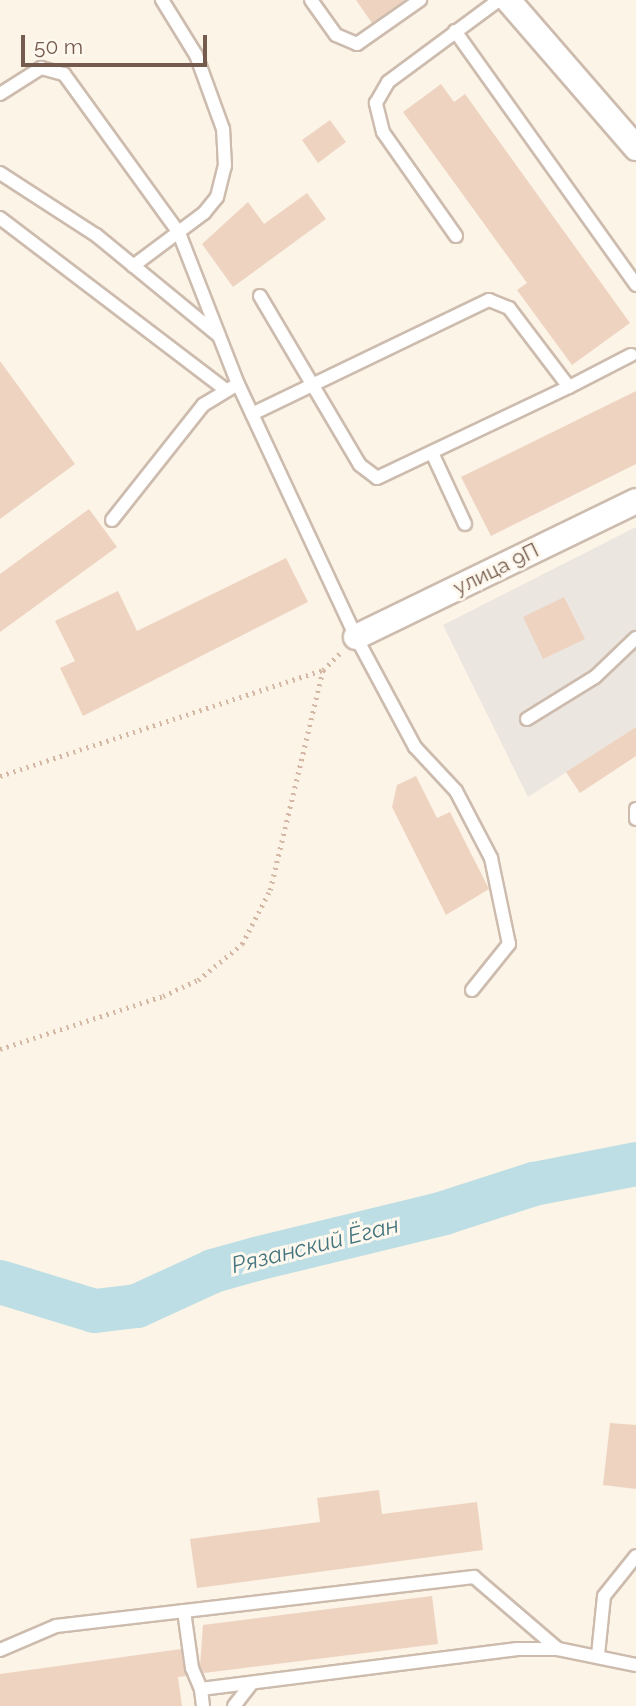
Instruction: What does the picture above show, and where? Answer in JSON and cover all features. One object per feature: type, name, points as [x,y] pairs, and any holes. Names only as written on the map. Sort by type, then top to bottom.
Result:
[{"type":"street","points":[[508,0],[636,148]]},
{"type":"street","name":"улица 9П","points":[[356,637],[636,501]]},
{"type":"lane","points":[[134,266],[179,233],[217,197],[225,148],[223,129],[196,55],[162,0]]},
{"type":"lane","points":[[311,0],[336,35],[358,44],[420,0]]},
{"type":"lane","points":[[456,236],[383,132],[376,103],[388,82],[499,0]]},
{"type":"lane","points":[[456,31],[636,285]]},
{"type":"lane","points":[[0,94],[41,68],[64,74],[179,233],[219,337],[232,387]]},
{"type":"lane","points":[[0,173],[54,204],[219,337]]},
{"type":"lane","points":[[0,218],[232,387],[252,414],[356,637],[415,747],[456,791],[491,858],[509,944],[472,990]]},
{"type":"lane","points":[[260,296],[371,475],[387,477],[631,355]]},
{"type":"lane","points":[[252,414],[489,300],[509,308],[569,387]]},
{"type":"lane","points":[[112,520],[203,405],[232,387]]},
{"type":"lane","points":[[433,454],[466,524]]},
{"type":"lane","points":[[527,719],[595,677],[636,638]]},
{"type":"lane","points":[[636,809],[636,819]]},
{"type":"lane","points":[[598,1655],[604,1596],[636,1556]]},
{"type":"lane","points":[[0,1650],[56,1626],[474,1577],[558,1649]]},
{"type":"lane","points":[[184,1611],[192,1668],[201,1689],[203,1706]]},
{"type":"lane","points":[[201,1689],[517,1649],[558,1649],[598,1655],[636,1665]]},
{"type":"lane","points":[[234,1706],[252,1683]]},
{"type":"path","points":[[0,776],[323,670],[356,637]]},
{"type":"path","points":[[0,1049],[163,996],[198,980],[242,944],[270,890],[323,670]]},
{"type":"shaded area","points":[[636,527],[636,727],[528,797],[443,625]]},
{"type":"building","points":[[356,0],[405,0],[372,23]]},
{"type":"building","points":[[441,84],[454,102],[465,94],[630,323],[572,365],[517,290],[527,283],[403,112]]},
{"type":"building","points":[[330,120],[346,142],[318,163],[302,140]]},
{"type":"building","points":[[307,193],[326,219],[233,287],[202,244],[248,202],[264,224]]},
{"type":"building","points":[[0,361],[75,464],[0,519]]},
{"type":"building","points":[[636,391],[636,464],[491,536],[461,477]]},
{"type":"building","points":[[89,509],[117,547],[0,632],[0,574]]},
{"type":"building","points":[[286,558],[308,602],[83,716],[60,668],[75,661],[55,621],[118,591],[137,631]]},
{"type":"building","points":[[564,597],[585,639],[543,659],[523,617]]},
{"type":"building","points":[[636,727],[636,756],[580,793],[566,772]]},
{"type":"building","points":[[416,776],[437,818],[450,812],[489,889],[446,915],[392,807],[397,785]]},
{"type":"building","points":[[610,1423],[636,1425],[636,1489],[603,1485]]},
{"type":"building","points":[[379,1490],[382,1514],[477,1502],[483,1550],[197,1588],[190,1539],[320,1522],[317,1498]]},
{"type":"building","points":[[432,1596],[438,1644],[204,1673],[200,1666],[203,1625]]},
{"type":"building","points":[[181,1649],[186,1676],[178,1677],[182,1706],[0,1706],[0,1674]]},
{"type":"waterway","name":"Рязанский Ёган","points":[[0,1282],[95,1311],[137,1306],[213,1271],[444,1213],[534,1184],[636,1164]]}]
